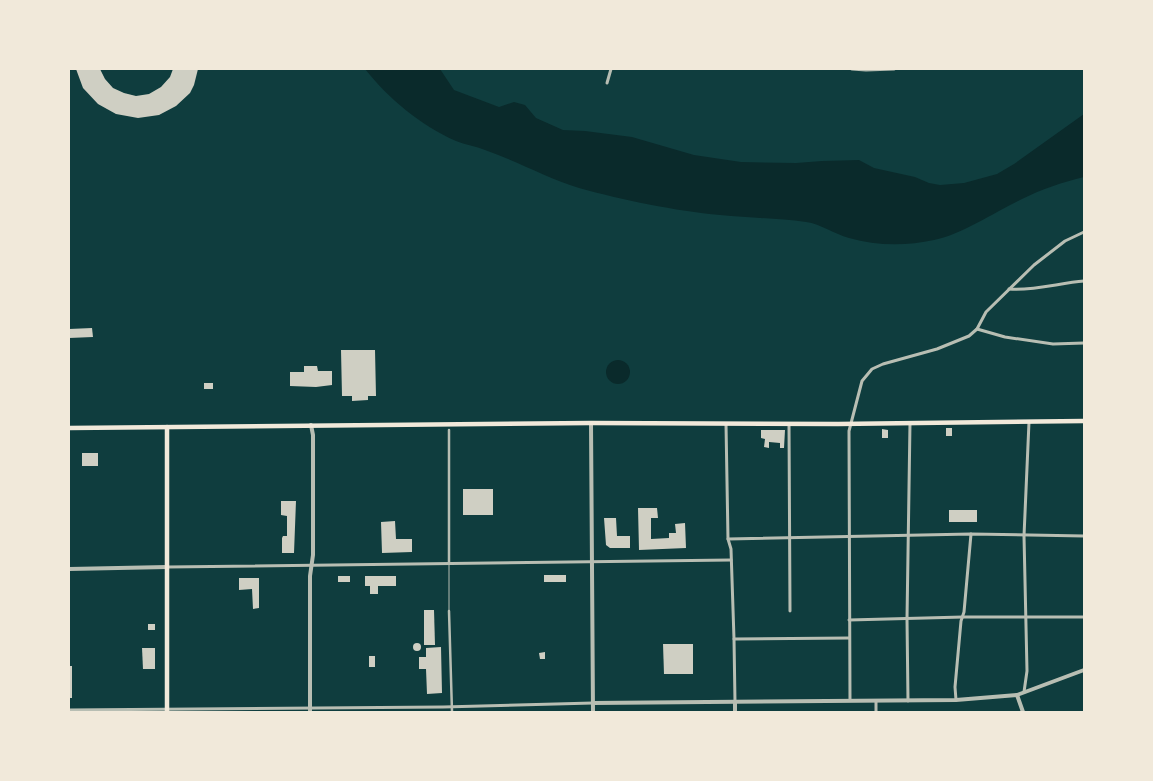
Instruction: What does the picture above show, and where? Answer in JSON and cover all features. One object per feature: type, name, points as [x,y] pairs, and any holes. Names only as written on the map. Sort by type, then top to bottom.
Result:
[{"type":"main road","points":[[69,428],[311,426],[449,428],[591,423],[850,424],[1084,421]]},
{"type":"main road","points":[[167,427],[167,711]]},
{"type":"street","points":[[607,83],[611,69]]},
{"type":"street","points":[[852,69],[894,69]]},
{"type":"street","points":[[850,700],[850,424],[862,381],[872,369],[883,364],[937,349],[969,336],[977,329],[986,312],[1034,265],[1065,241],[1084,232]]},
{"type":"street","points":[[1009,290],[1084,281]]},
{"type":"street","points":[[977,329],[1005,337],[1054,344],[1084,343]]},
{"type":"street","points":[[1024,692],[1026,618],[1024,536],[1029,422]]},
{"type":"street","points":[[591,423],[593,712]]},
{"type":"street","points":[[789,423],[790,611]]},
{"type":"street","points":[[908,700],[907,619],[910,423]]},
{"type":"street","points":[[726,424],[728,539],[731,549],[735,712]]},
{"type":"street","points":[[310,710],[311,565],[313,555],[313,435],[311,426]]},
{"type":"street","points":[[449,428],[449,564]]},
{"type":"street","points":[[956,700],[955,687],[971,534]]},
{"type":"street","points":[[728,539],[971,534],[1084,536]]},
{"type":"street","points":[[69,569],[731,560]]},
{"type":"street","points":[[449,611],[452,712]]},
{"type":"street","points":[[849,620],[963,617],[1084,617]]},
{"type":"street","points":[[734,639],[849,638]]},
{"type":"street","points":[[69,710],[310,710],[593,703],[956,700],[1016,696],[1084,670]]},
{"type":"street","points":[[1016,696],[1023,712]]},
{"type":"street","points":[[876,701],[876,712]]},
{"type":"lane","points":[[449,564],[449,611]]},
{"type":"water","points":[[365,69],[440,69],[454,90],[499,107],[514,102],[525,105],[536,118],[563,130],[632,137],[694,155],[741,162],[796,163],[859,160],[874,168],[915,177],[940,185],[964,183],[997,174],[1084,114],[1084,177],[1037,192],[968,228],[945,237],[913,243],[870,243],[843,236],[806,222],[685,211],[613,197],[567,184],[497,154],[443,135],[395,101]]},
{"type":"water","points":[[618,360],[623,361],[629,367],[629,377],[623,383],[618,384],[613,383],[607,377],[606,372],[607,367],[613,361]]},
{"type":"building","points":[[76,69],[100,69],[105,79],[113,88],[136,96],[149,94],[161,87],[170,77],[173,69],[198,69],[190,93],[176,106],[159,115],[138,118],[116,114],[98,104],[83,88]]},
{"type":"building","points":[[92,328],[93,337],[69,338],[69,329]]},
{"type":"building","points":[[341,350],[375,350],[376,396],[368,396],[368,400],[352,401],[352,396],[342,396]]},
{"type":"building","points":[[304,366],[317,366],[318,371],[332,371],[332,385],[316,387],[290,386],[290,372],[304,372]]},
{"type":"building","points":[[204,383],[213,383],[213,389],[204,389]]},
{"type":"building","points":[[946,428],[952,428],[952,436],[946,436]]},
{"type":"building","points":[[882,429],[888,430],[888,438],[882,438]]},
{"type":"building","points":[[761,430],[785,430],[784,448],[780,448],[780,443],[769,442],[769,448],[764,447],[765,439],[761,438]]},
{"type":"building","points":[[82,453],[98,453],[98,466],[82,466]]},
{"type":"building","points":[[463,489],[493,489],[493,515],[463,515]]},
{"type":"building","points":[[281,501],[296,501],[294,553],[282,553],[282,538],[287,536],[287,516],[281,515]]},
{"type":"building","points":[[638,508],[657,508],[658,518],[651,518],[651,539],[669,538],[669,533],[676,533],[675,524],[685,523],[686,548],[639,550]]},
{"type":"building","points":[[949,510],[977,510],[977,522],[949,522]]},
{"type":"building","points":[[604,518],[616,518],[617,536],[630,536],[630,548],[610,548],[606,545]]},
{"type":"building","points":[[395,521],[396,539],[412,539],[412,552],[382,553],[381,522]]},
{"type":"building","points":[[544,575],[566,575],[566,582],[544,582]]},
{"type":"building","points":[[338,576],[350,576],[350,582],[338,582]]},
{"type":"building","points":[[365,576],[396,576],[396,586],[378,586],[378,594],[370,594],[370,586],[365,586]]},
{"type":"building","points":[[239,578],[259,578],[259,608],[253,609],[252,589],[239,590]]},
{"type":"building","points":[[424,610],[434,610],[435,645],[424,645]]},
{"type":"building","points":[[148,624],[155,624],[155,630],[148,630]]},
{"type":"building","points":[[417,643],[421,647],[417,651],[413,647]]},
{"type":"building","points":[[663,644],[693,644],[693,674],[664,674]]},
{"type":"building","points":[[441,647],[442,693],[427,694],[426,669],[419,669],[419,657],[426,657],[426,648]]},
{"type":"building","points":[[142,648],[155,648],[155,669],[143,669]]},
{"type":"building","points":[[545,652],[545,659],[540,659],[539,653]]},
{"type":"building","points":[[369,656],[375,656],[375,667],[369,667]]},
{"type":"building","points":[[69,666],[72,666],[72,698],[69,698]]}]
